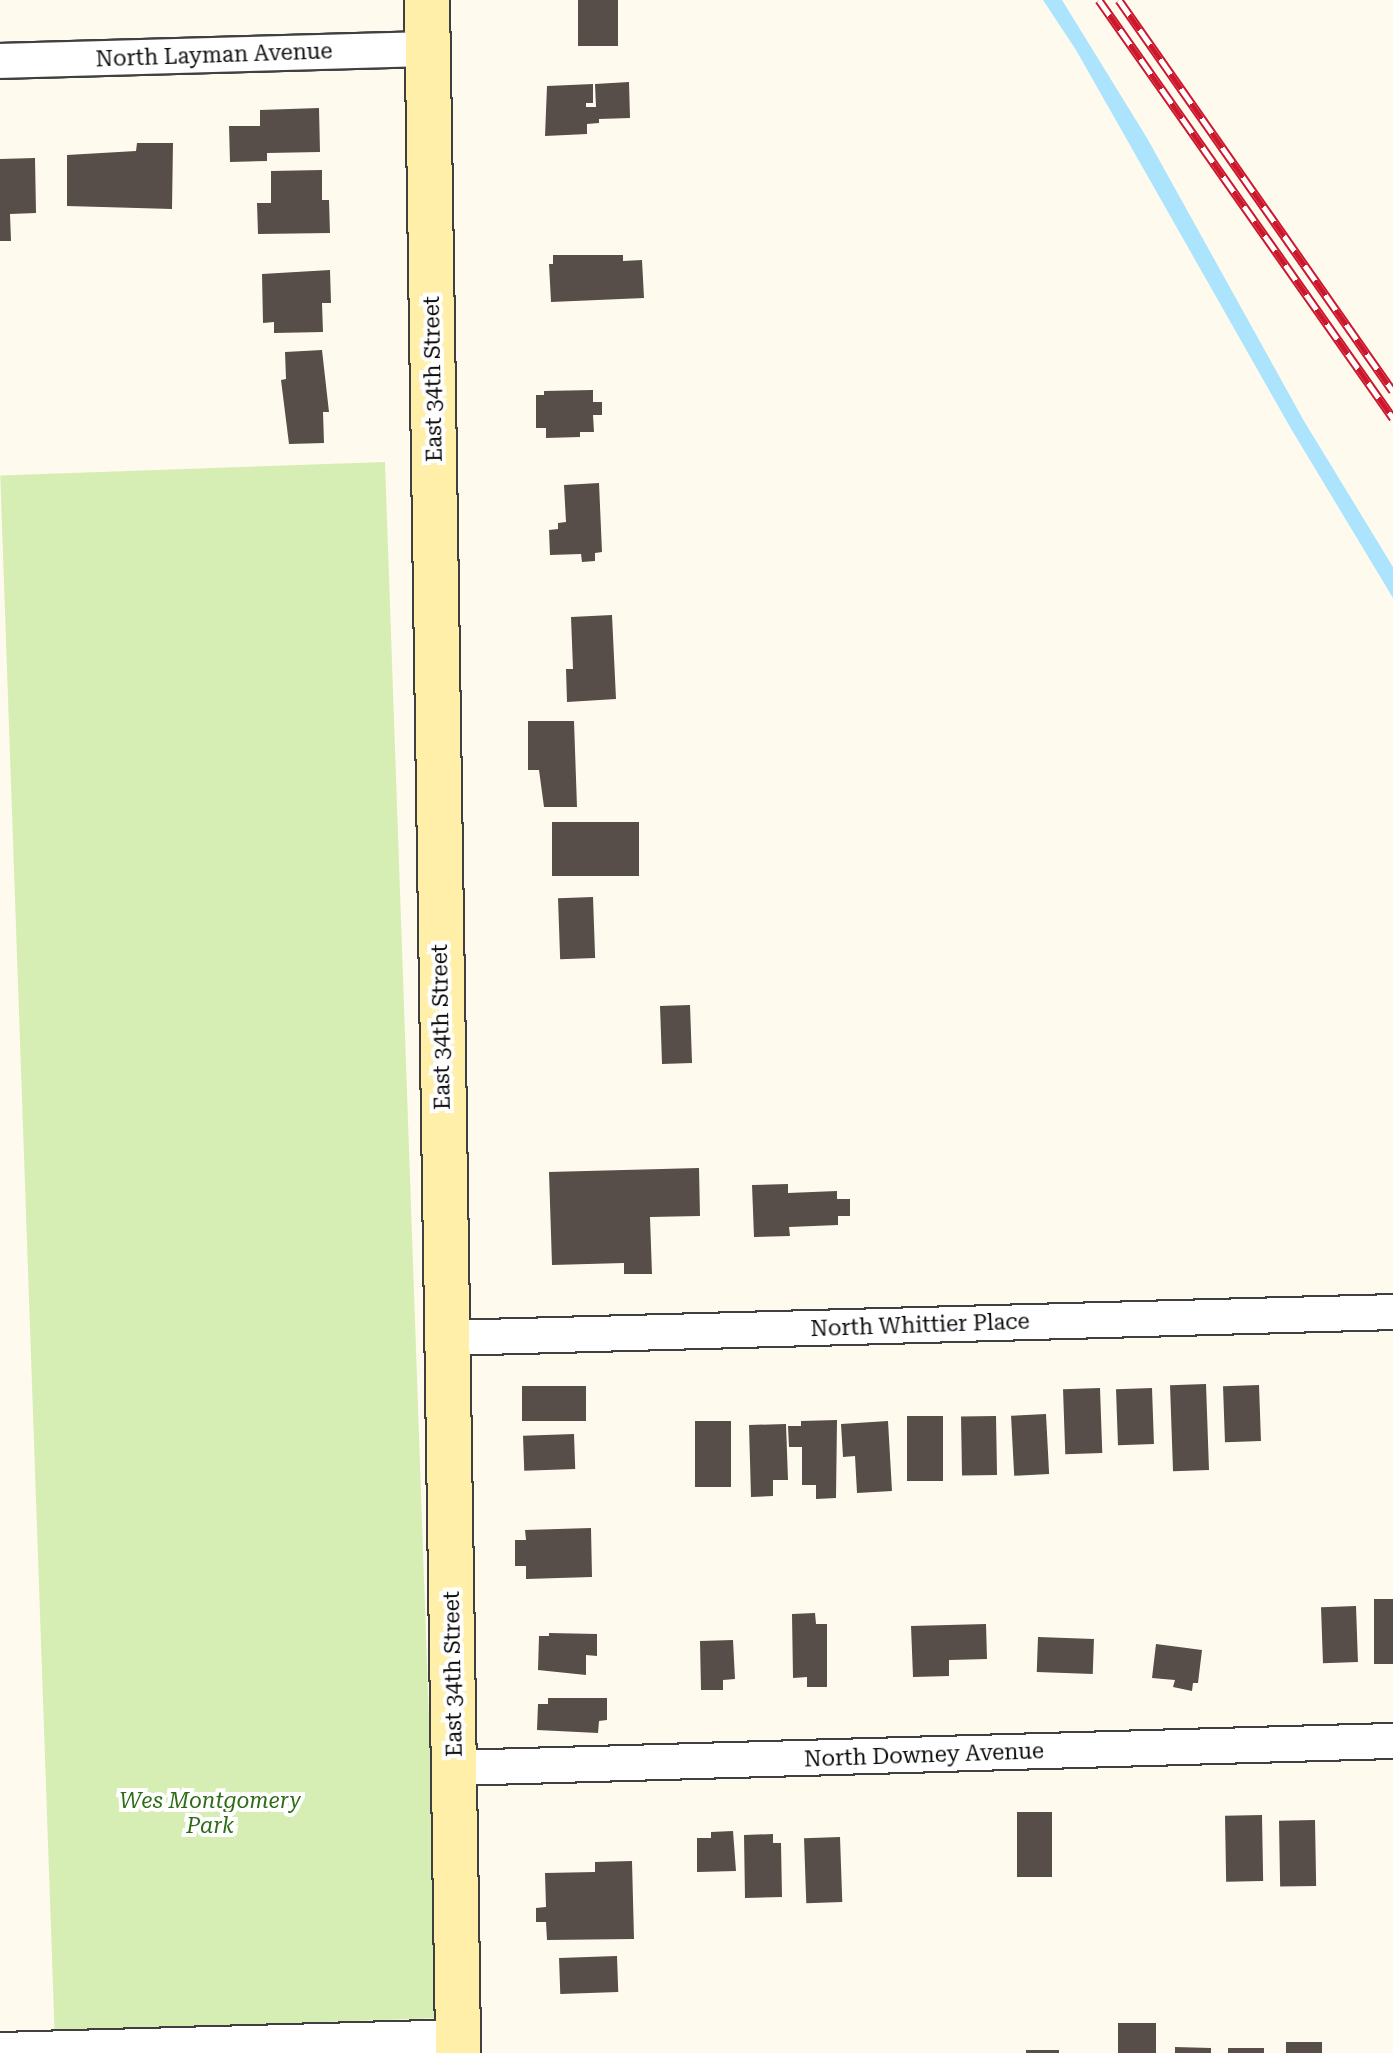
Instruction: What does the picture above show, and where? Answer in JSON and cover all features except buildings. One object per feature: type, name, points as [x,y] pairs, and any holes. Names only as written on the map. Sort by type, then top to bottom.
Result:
[{"type":"main road","name":"East 34th Street","points":[[427,0],[458,2045]]},
{"type":"street","name":"North Layman Avenue","points":[[0,61],[428,49]]},
{"type":"street","name":"North Whittier Place","points":[[447,1338],[1393,1312]]},
{"type":"street","name":"North Downey Avenue","points":[[454,1768],[1393,1741]]},
{"type":"street","points":[[0,2050],[458,2045]]},
{"type":"green space","name":"Wes Montgomery Park","points":[[385,462],[439,2018],[55,2031],[0,475]]},
{"type":"water","points":[[1043,0],[1062,0],[1147,138],[1304,421],[1393,567],[1393,598],[1290,427],[1076,50]]},
{"type":"railway","points":[[1099,0],[1393,418]]},
{"type":"railway","points":[[1119,0],[1393,391]]}]
